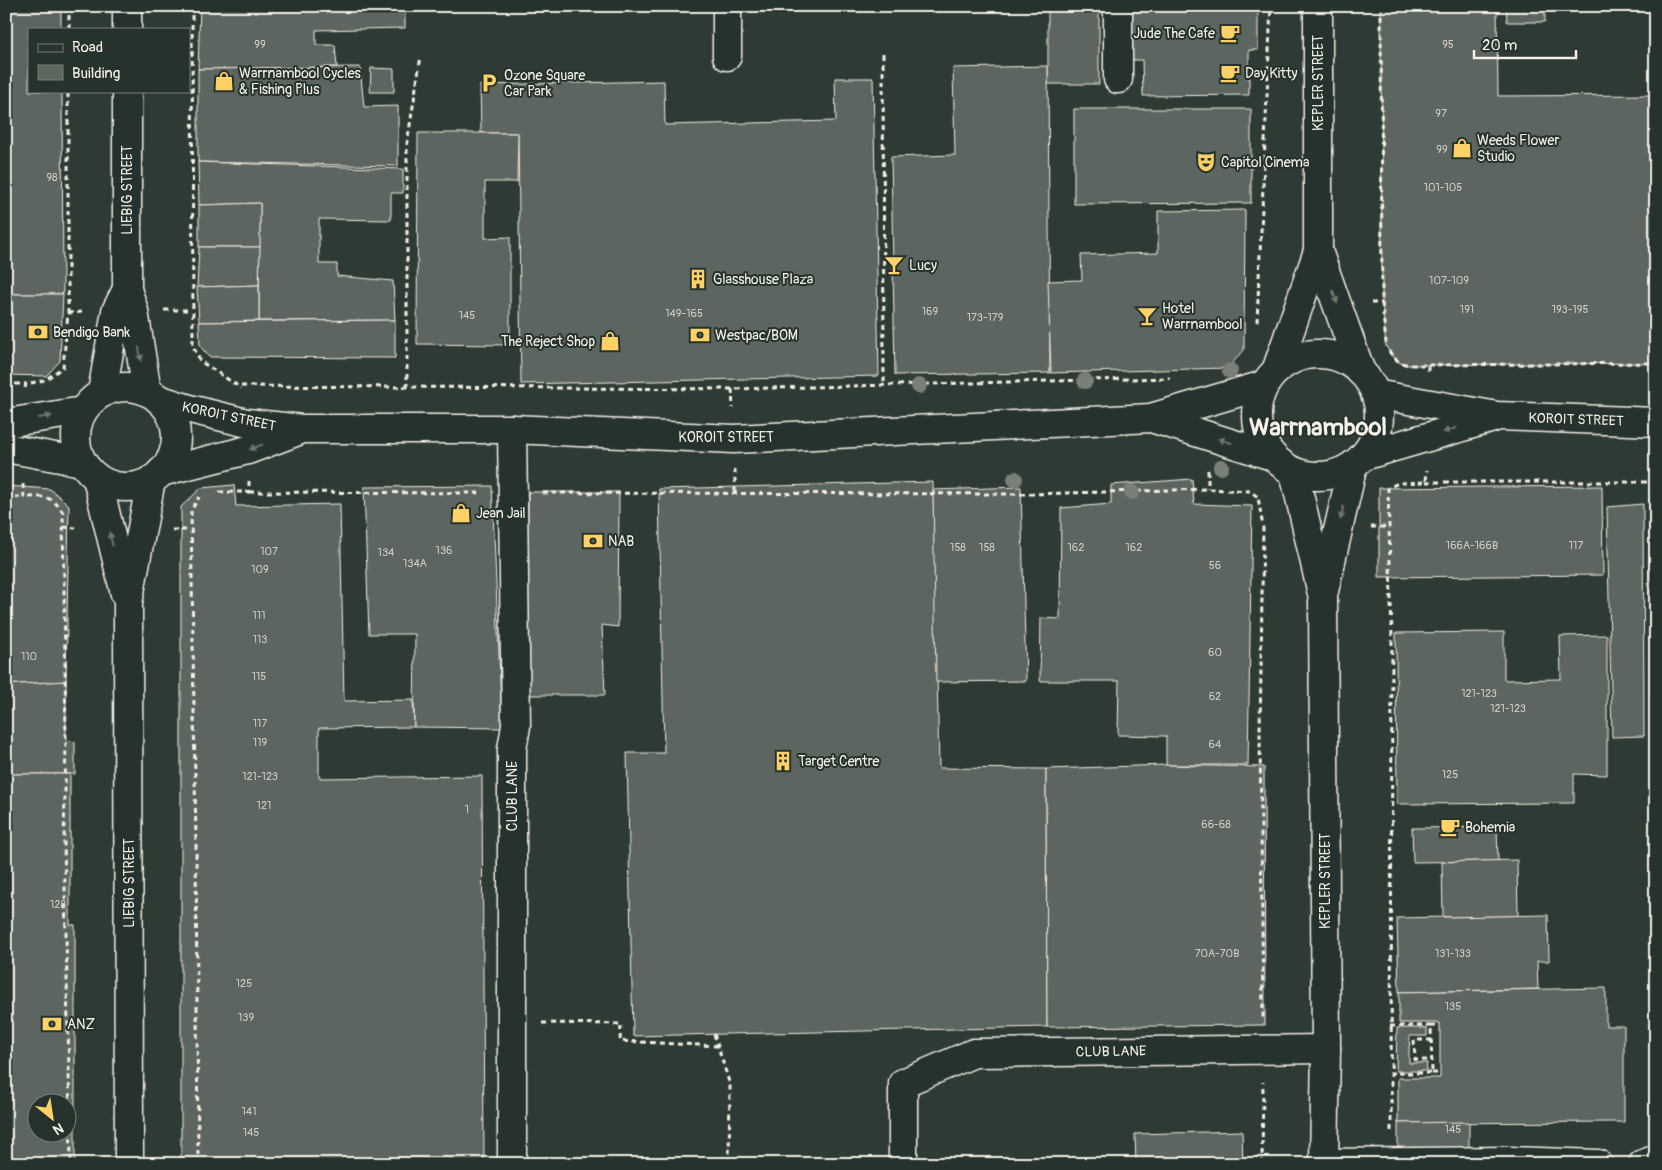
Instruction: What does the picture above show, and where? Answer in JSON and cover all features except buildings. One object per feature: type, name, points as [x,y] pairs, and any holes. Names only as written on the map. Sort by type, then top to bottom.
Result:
[{"type":"street","points":[[127,6],[127,28]]},
{"type":"street","points":[[727,6],[727,56]]},
{"type":"street","points":[[1118,6],[1118,79]]},
{"type":"street","name":"KEPLER STREET","points":[[1270,378],[1318,250],[1318,6]]},
{"type":"street","name":"LIEBIG STREET","points":[[127,92],[127,289],[134,311],[152,395]]},
{"type":"street","name":"KEPLER STREET","points":[[1318,250],[1368,383]]},
{"type":"street","name":"LIEBIG STREET","points":[[92,402],[116,311],[127,289]]},
{"type":"street","points":[[1310,355],[1328,355],[1346,361],[1368,383],[1379,410],[1378,426],[1373,443],[1358,461],[1342,471],[1318,477],[1294,472],[1272,456],[1261,440],[1257,422],[1258,403],[1270,378],[1292,360],[1310,355]]},
{"type":"street","name":"KOROIT STREET","points":[[152,395],[190,409],[247,422],[301,429],[512,429],[734,439],[1151,418],[1270,378]]},
{"type":"street","name":"KOROIT STREET","points":[[1368,383],[1428,404],[1497,416],[1656,422]]},
{"type":"street","points":[[13,422],[92,402],[116,388],[132,387],[152,395],[168,411],[174,427],[175,443],[171,458],[156,476],[138,485],[124,487],[110,484],[90,470],[14,449]]},
{"type":"street","points":[[90,470],[76,437],[92,402]]},
{"type":"street","name":"KOROIT STREET","points":[[1358,461],[1497,416]]},
{"type":"street","name":"KOROIT STREET","points":[[1151,418],[1272,456]]},
{"type":"street","name":"KOROIT STREET","points":[[156,476],[248,450],[301,429]]},
{"type":"street","name":"CLUB LANE","points":[[512,429],[516,726],[512,749],[512,1164]]},
{"type":"street","name":"KEPLER STREET","points":[[1323,598],[1358,461]]},
{"type":"street","name":"LIEBIG STREET","points":[[90,470],[128,603]]},
{"type":"street","name":"KEPLER STREET","points":[[1294,472],[1323,598],[1326,1049],[1324,1163]]},
{"type":"street","name":"LIEBIG STREET","points":[[130,1164],[128,603],[156,476]]},
{"type":"street","name":"CLUB LANE","points":[[903,1164],[903,1083],[974,1053],[1326,1049]]},
{"type":"street","points":[[1643,1164],[1656,1160]]},
{"type":"street","points":[[1324,1163],[1508,1162],[1598,1164]]},
{"type":"path","points":[[68,28],[69,6]]},
{"type":"path","points":[[192,6],[193,346],[200,360],[241,386],[732,389],[1174,378]]},
{"type":"path","points":[[1257,328],[1271,6]]},
{"type":"path","points":[[1381,6],[1382,303],[1386,346],[1394,359],[1404,365],[1656,363]]},
{"type":"path","points":[[883,52],[884,385]]},
{"type":"path","points":[[407,388],[407,144],[421,56]]},
{"type":"path","points":[[6,384],[26,384],[45,380],[63,367],[68,313],[68,92]]},
{"type":"path","points":[[1428,365],[1428,404]]},
{"type":"path","points":[[13,422],[26,384]]},
{"type":"path","points":[[241,386],[247,422]]},
{"type":"path","points":[[1426,482],[1428,437]]},
{"type":"path","points":[[14,449],[24,497]]},
{"type":"path","points":[[248,450],[250,492]]},
{"type":"path","points":[[1391,1163],[1392,637],[1388,488],[1398,483],[1426,482],[1656,482]]},
{"type":"path","points":[[213,492],[1033,494],[1208,489],[1250,491],[1258,498],[1261,506],[1263,527],[1260,734],[1263,1049],[1262,1164]]},
{"type":"path","points":[[198,1164],[191,510],[197,498],[205,495]]},
{"type":"path","points":[[6,497],[49,497],[58,504],[63,513],[66,740],[64,843],[71,1164]]},
{"type":"path","points":[[512,1023],[621,1024],[620,1042],[718,1046]]},
{"type":"path","points":[[1390,1026],[1440,1026]]},
{"type":"path","points":[[1431,1026],[1432,1073]]},
{"type":"path","points":[[714,1034],[730,1086],[729,1164]]},
{"type":"path","points":[[1432,1040],[1414,1040],[1415,1060],[1432,1060]]},
{"type":"path","points":[[1390,1073],[1440,1073]]},
{"type":"place","name":"Jude The Cafe","points":[[1230,33]]},
{"type":"place","name":"Day Kitty","points":[[1230,73]]},
{"type":"place","name":"Warrnambool Cycles & Fishing Plus","points":[[224,81]]},
{"type":"place","name":"Ozone Square Car Park","points":[[489,83]]},
{"type":"place","name":"Weeds Flower Studio","points":[[1462,148]]},
{"type":"place","name":"Capitol Cinema","points":[[1206,162]]},
{"type":"place","name":"Lucy","points":[[894,265]]},
{"type":"place","name":"Glasshouse Plaza","points":[[698,279]]},
{"type":"place","name":"Hotel Warrnambool","points":[[1147,316]]},
{"type":"place","name":"Bendigo Bank","points":[[38,332]]},
{"type":"place","name":"Westpac/BOM","points":[[700,335]]},
{"type":"place","name":"The Reject Shop","points":[[610,341]]},
{"type":"place","name":"Jean Jail","points":[[461,513]]},
{"type":"place","name":"NAB","points":[[593,541]]},
{"type":"place","name":"Target Centre","points":[[783,761]]},
{"type":"place","name":"Bohemia","points":[[1450,827]]},
{"type":"place","name":"ANZ","points":[[52,1024]]},
{"type":"district","name":"Warrnambool","points":[[1318,427]]}]
